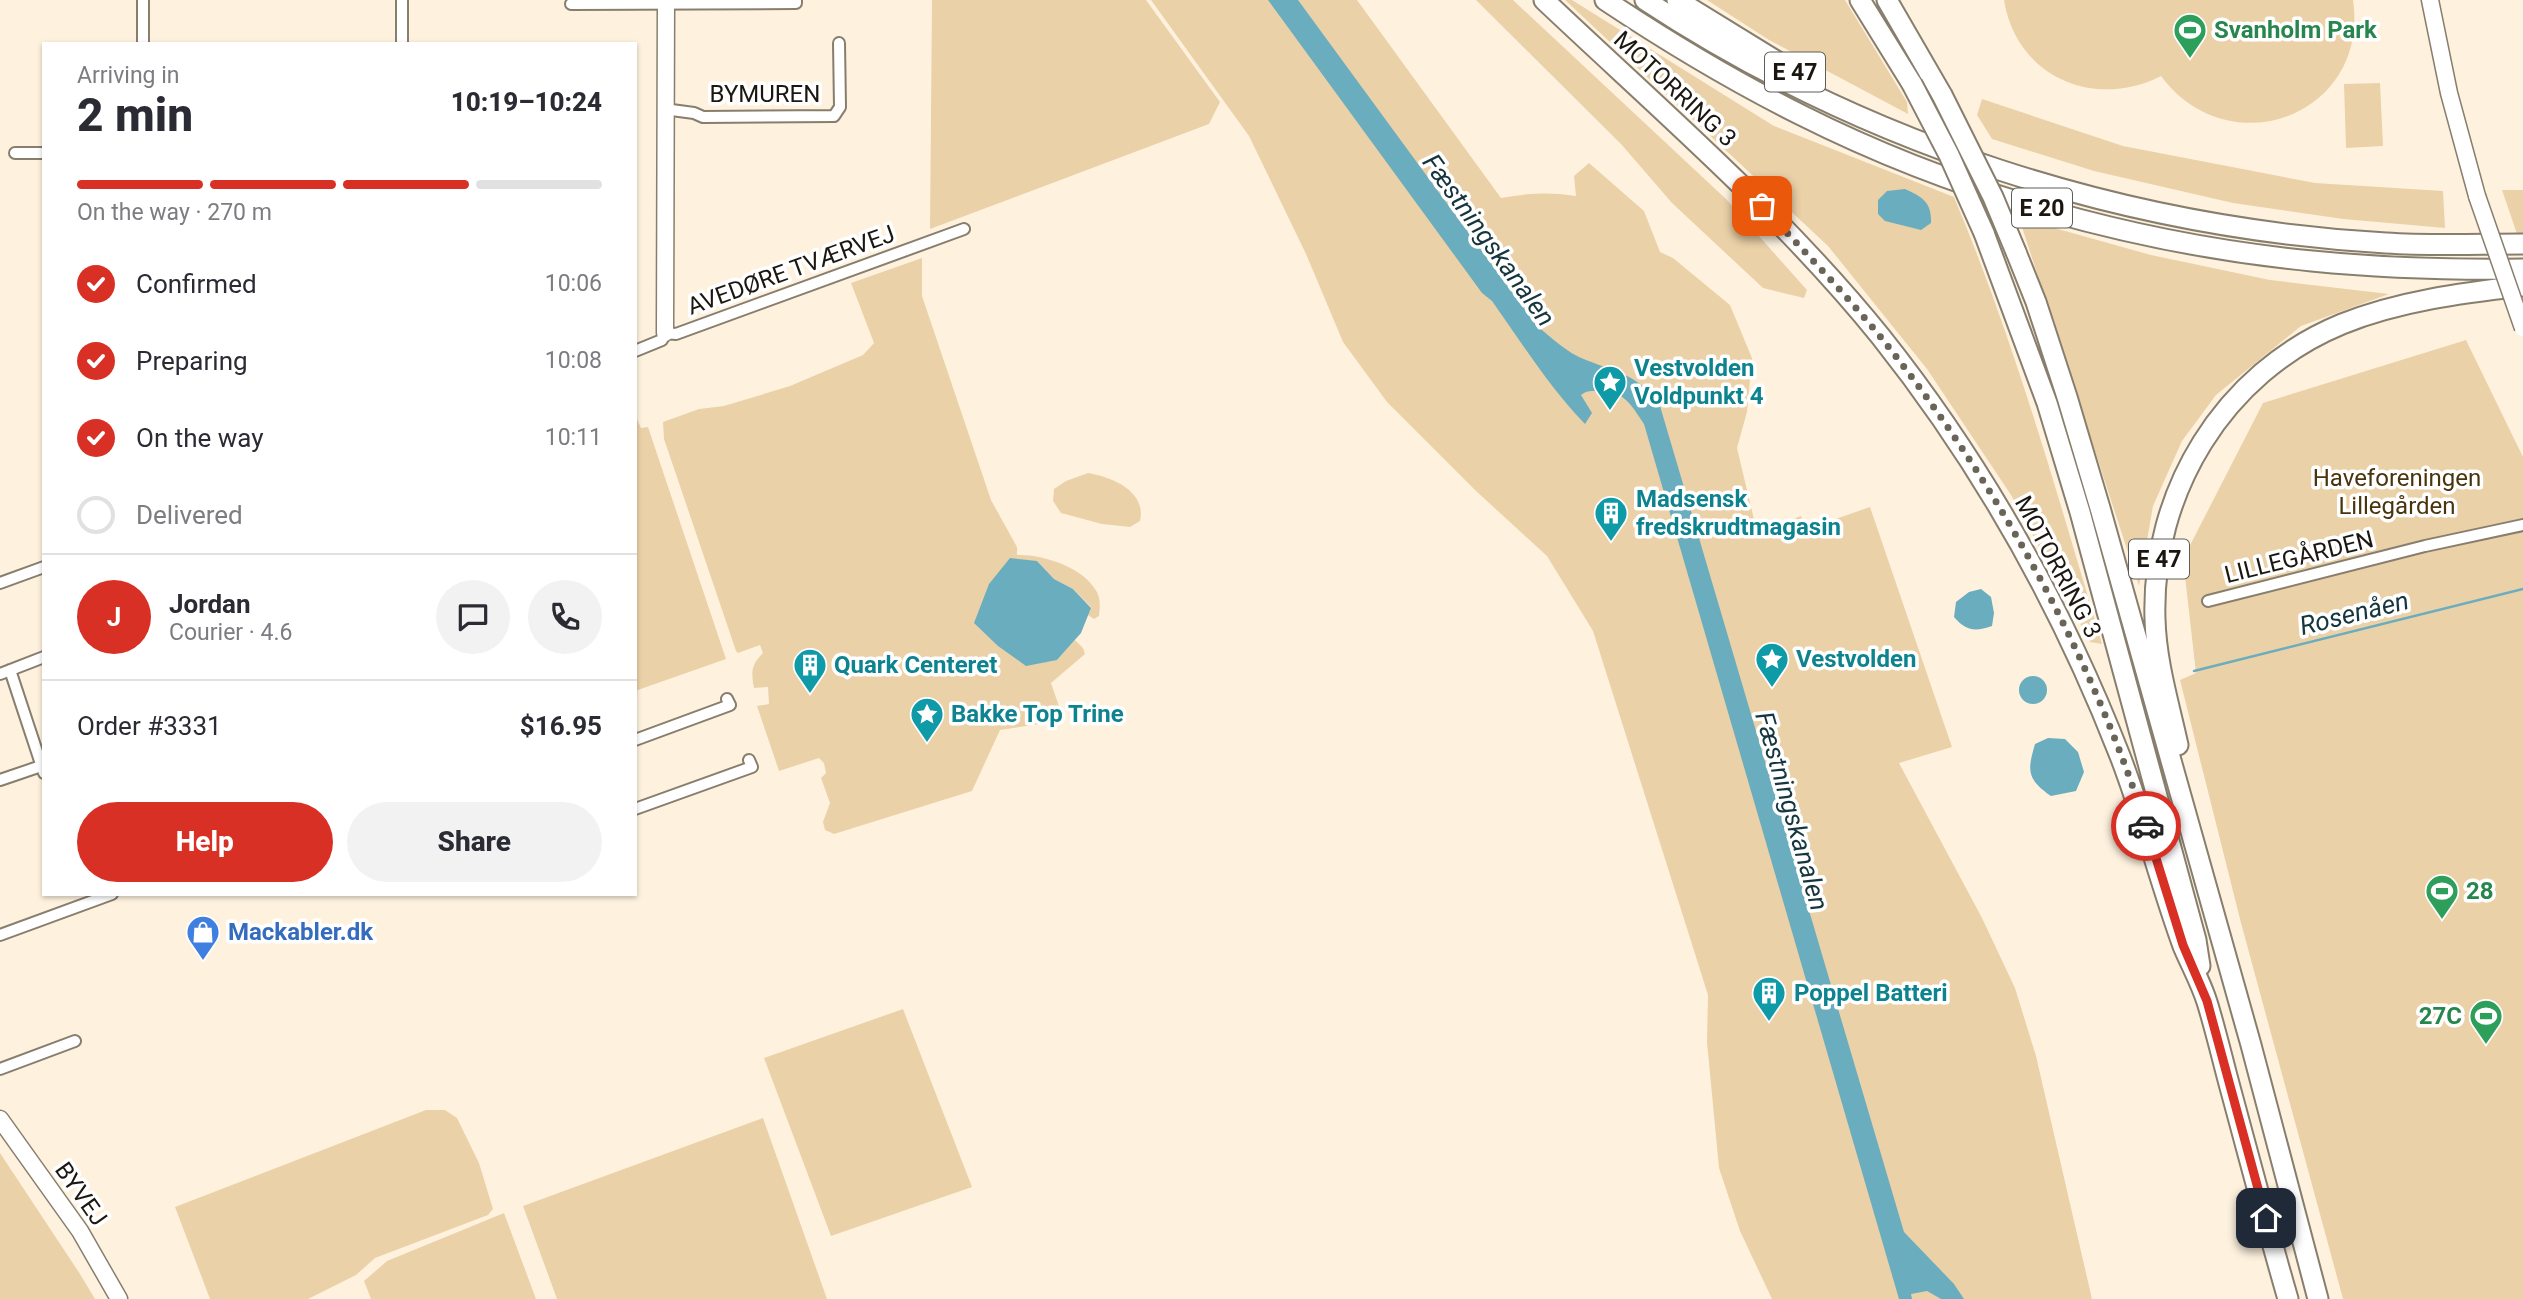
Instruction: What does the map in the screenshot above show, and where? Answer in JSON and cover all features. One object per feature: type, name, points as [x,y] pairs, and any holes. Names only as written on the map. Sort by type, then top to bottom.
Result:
[{"type":"highway","name":"MOTORRING 3","points":[[1544,0],[1697,142],[1824,272],[1879,335],[1956,439],[2025,552],[2070,637],[2144,820],[2183,945],[2207,1001],[2288,1299]]},
{"type":"highway","name":"E 20","points":[[1605,0],[1720,72],[1802,116],[1925,168],[2046,209],[2169,239],[2311,261],[2398,268],[2523,269]]},
{"type":"highway","name":"E 20","points":[[1645,0],[1731,54],[1886,130],[2045,183],[2163,214],[2289,233],[2386,243],[2523,244]]},
{"type":"highway","name":"E 47","points":[[1677,0],[1805,78],[1889,120],[1916,140]]},
{"type":"highway","name":"E 47","points":[[1860,0],[1912,84],[1953,165],[1984,233],[2047,403],[2080,512],[2196,940],[2207,1001]]},
{"type":"highway","name":"MOTORRING 3","points":[[1887,0],[1942,95],[1993,197],[2036,302],[2074,422],[2251,1045],[2318,1299]]},
{"type":"highway","name":"E 47","points":[[2251,1045],[2246,1004],[2187,784],[2155,623],[2156,583],[2165,526],[2174,497],[2190,462],[2212,425],[2233,399],[2280,358],[2312,338],[2354,320],[2423,300],[2523,286]]},
{"type":"street","points":[[143,0],[143,42]]},
{"type":"street","points":[[402,0],[402,42]]},
{"type":"street","points":[[571,4],[666,1],[796,3],[796,0]]},
{"type":"street","points":[[2430,0],[2451,103],[2477,196],[2523,328]]},
{"type":"street","points":[[665,333],[666,1]]},
{"type":"street","name":"BYMUREN","points":[[664,109],[694,113],[703,117],[834,116],[840,107],[839,43]]},
{"type":"street","points":[[15,153],[42,153]]},
{"type":"street","name":"AVEDØRE TVÆRVEJ","points":[[637,350],[662,340],[665,333],[676,334],[964,229]]},
{"type":"street","name":"LILLEGÅRDEN","points":[[2208,601],[2425,546],[2523,525]]},
{"type":"street","points":[[0,583],[42,568]]},
{"type":"street","points":[[42,658],[5,672],[42,765]]},
{"type":"street","points":[[637,739],[730,705],[727,699]]},
{"type":"street","points":[[637,807],[752,766],[749,760]]},
{"type":"street","points":[[0,780],[42,768]]},
{"type":"street","points":[[0,935],[85,899]]},
{"type":"street","points":[[0,1069],[75,1041]]},
{"type":"street","name":"BYVEJ","points":[[0,1119],[80,1231],[119,1299]]},
{"type":"green space","points":[[932,0],[1146,0],[1220,102],[1209,124],[930,229]]},
{"type":"green space","name":"Vestvolden","points":[[1151,0],[1357,0],[1501,198],[1538,194],[1576,196],[1574,176],[1589,163],[1644,211],[1660,252],[1673,258],[1730,305],[1752,358],[1747,412],[1737,448],[1757,532],[1801,516],[1807,529],[1870,507],[1952,747],[1899,763],[1982,918],[2015,988],[2036,1056],[2092,1299],[1772,1299],[1740,1231],[1719,1168],[1707,1042],[1708,995],[1593,631],[1547,556],[1476,491],[1387,402],[1343,342],[1306,254],[1249,136]]},
{"type":"green space","points":[[1476,0],[1513,0],[1726,199],[1807,290],[1804,298],[1763,288],[1672,203],[1621,144]]},
{"type":"green space","points":[[1565,0],[1572,0],[1774,126],[1954,197],[2016,362],[2102,644],[2090,642],[2011,495],[1927,369],[1828,246]]},
{"type":"green space","points":[[1707,0],[1845,0],[1907,102],[1908,114],[1769,40]]},
{"type":"green space","name":"Svanholm Park","points":[[2004,0],[2353,0],[2352,40],[2340,73],[2318,99],[2289,116],[2256,123],[2222,119],[2189,104],[2161,76],[2136,86],[2110,89],[2085,87],[2062,80],[2042,67],[2024,49],[2011,27]]},
{"type":"green space","points":[[2380,83],[2383,146],[2346,148],[2344,84]]},
{"type":"green space","points":[[1982,99],[2123,146],[2315,183],[2443,191],[2445,228],[2343,219],[2233,203],[2094,171],[1992,139],[1977,115]]},
{"type":"green space","points":[[2502,190],[2523,190],[2523,234],[2517,234]]},
{"type":"green space","points":[[2019,218],[2151,255],[2270,280],[2389,294],[2301,326],[2216,395],[2182,441],[2153,506],[2139,586]]},
{"type":"green space","points":[[922,258],[922,296],[991,500],[1017,547],[1017,555],[1060,563],[1081,574],[1097,592],[1100,602],[1099,616],[1094,619],[1088,615],[1091,607],[1073,589],[1054,579],[1037,561],[1057,660],[1075,640],[1085,654],[1051,683],[1062,715],[1040,724],[1000,730],[972,791],[834,834],[825,830],[823,822],[830,803],[821,778],[826,773],[824,763],[819,758],[779,771],[757,706],[769,704],[768,687],[754,688],[753,682],[754,665],[763,653],[760,645],[738,653],[736,651],[664,439],[663,422],[699,409],[724,406],[790,386],[863,355],[874,343],[851,283]]},
{"type":"green space","name":"Haveforeningen Lillegården","points":[[2466,340],[2523,457],[2523,1299],[2343,1299],[2241,923],[2180,680],[2196,673],[2183,559],[2263,403]]},
{"type":"green space","points":[[637,419],[641,428],[648,427],[726,659],[637,690]]},
{"type":"green space","points":[[1088,473],[1117,482],[1133,494],[1141,511],[1140,521],[1130,527],[1102,524],[1061,513],[1053,501],[1054,489],[1066,481]]},
{"type":"green space","points":[[903,1009],[972,1187],[831,1236],[764,1058]]},
{"type":"green space","points":[[426,1110],[445,1110],[457,1118],[479,1163],[493,1209],[488,1215],[375,1258],[356,1275],[308,1299],[210,1299],[175,1207]]},
{"type":"green space","points":[[763,1118],[827,1299],[557,1299],[523,1206]]},
{"type":"green space","points":[[0,1153],[80,1274],[95,1299],[0,1299]]},
{"type":"green space","points":[[504,1213],[536,1299],[371,1299],[364,1281],[387,1261]]},
{"type":"water","points":[[1268,0],[1298,0],[1536,325],[1572,353],[1636,381],[1660,406],[1904,1232],[1954,1284],[1964,1299],[1941,1299],[1927,1291],[1911,1294],[1912,1299],[1899,1299],[1644,424],[1625,399],[1606,391],[1591,391],[1581,395],[1592,413],[1585,424],[1572,410],[1492,301],[1482,293]]},
{"type":"water","points":[[1905,189],[1921,198],[1930,210],[1931,223],[1921,230],[1885,221],[1878,214],[1878,200],[1887,191]]},
{"type":"water","points":[[1010,558],[1037,561],[1054,579],[1073,589],[1091,608],[1081,633],[1057,660],[1026,666],[998,646],[974,623],[989,584]]},
{"type":"water","points":[[1981,589],[1991,597],[1994,613],[1992,626],[1971,629],[1954,617],[1956,602],[1969,592]]},
{"type":"water","points":[[2033,676],[2043,680],[2047,690],[2043,700],[2033,704],[2023,700],[2019,690],[2023,680]]},
{"type":"water","points":[[2048,738],[2065,739],[2078,752],[2084,772],[2076,791],[2051,796],[2033,779],[2030,768],[2035,744]]},
{"type":"waterway","name":"Rosenåen","points":[[2194,671],[2523,589]]},
{"type":"way so far","points":[[1762,206],[1879,335],[1956,439],[1994,499],[2070,637],[2097,698],[2146,826]]},
{"type":"place","name":"Svanholm Park","points":[[2190,60]]},
{"type":"place","name":"Vestvolden Voldpunkt 4","points":[[1610,412]]},
{"type":"place","name":"Madsensk fredskrudtmagasin","points":[[1611,543]]},
{"type":"place","name":"Vestvolden","points":[[1772,689]]},
{"type":"place","name":"Quark Centeret","points":[[810,695]]},
{"type":"place","name":"Bakke Top Trine","points":[[927,744]]},
{"type":"place","name":"28","points":[[2442,921]]},
{"type":"place","name":"Mackabler.dk","points":[[203,962]]},
{"type":"place","name":"Poppel Batteri","points":[[1769,1023]]},
{"type":"place","name":"27C","points":[[2486,1046]]},
{"type":"route","points":[[2146,826],[2183,945],[2207,1001],[2266,1218]]},
{"type":"water label","name":"Fæstningskanalen","points":[[1489,240]]},
{"type":"water label","name":"Fæstningskanalen","points":[[1792,811]]}]
